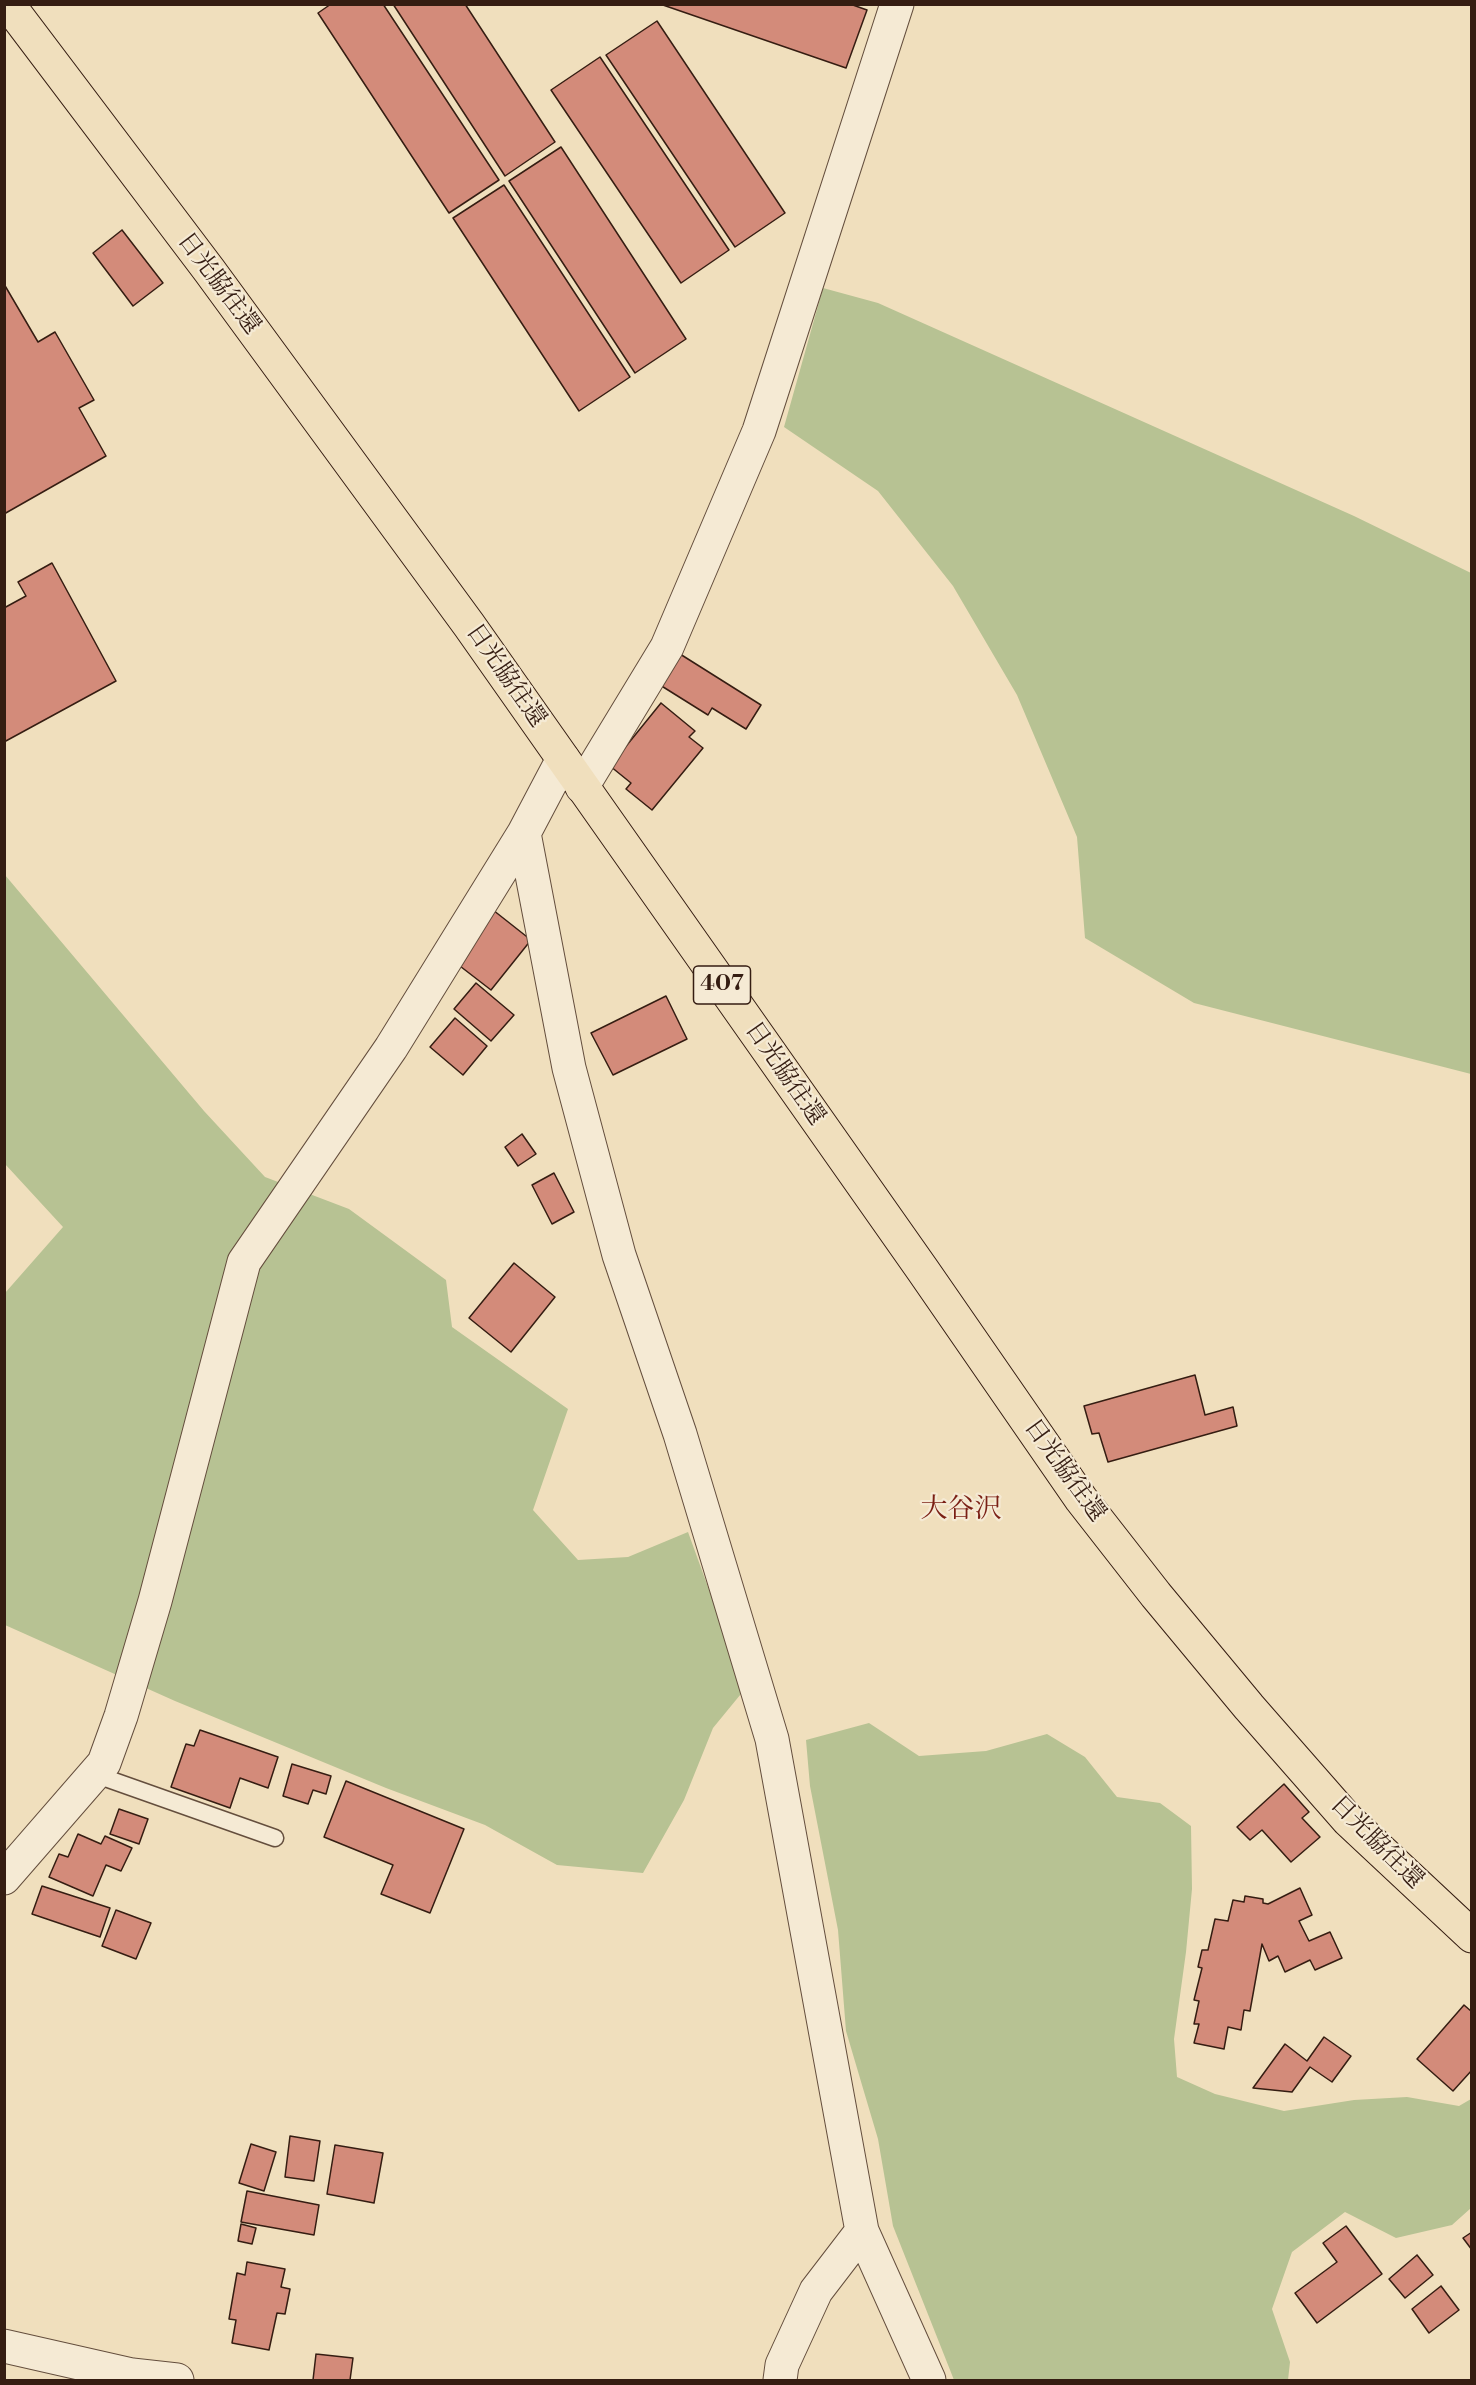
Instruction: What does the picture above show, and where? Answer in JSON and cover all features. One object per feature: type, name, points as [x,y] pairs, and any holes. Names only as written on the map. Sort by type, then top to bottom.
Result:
[{"type":"highway","name":"日光脇往還","points":[[8,4],[326,428],[469,625],[1081,1499],[1156,1595],[1235,1690],[1348,1820],[1472,1936]]},
{"type":"street","points":[[582,787],[667,647],[759,430],[897,4]]},
{"type":"street","points":[[4,1878],[104,1763],[121,1716],[155,1601],[244,1262],[391,1048],[524,833],[563,759]]},
{"type":"street","points":[[524,833],[569,1068],[619,1255],[680,1434],[772,1740],[862,2230],[928,2380]]},
{"type":"street","points":[[780,2380],[782,2365],[816,2291],[862,2230]]},
{"type":"street","points":[[4,2346],[132,2378],[177,2380]]},
{"type":"lane","points":[[94,1774],[275,1838]]},
{"type":"green space","points":[[823,288],[878,303],[1354,516],[1471,573],[1471,1074],[1194,1003],[1085,938],[1077,837],[1017,695],[953,586],[878,491],[784,427]]},
{"type":"green space","points":[[5,875],[204,1111],[265,1177],[349,1209],[446,1280],[452,1327],[568,1409],[533,1510],[578,1560],[628,1557],[688,1532],[745,1689],[713,1728],[684,1800],[643,1873],[557,1865],[485,1825],[386,1788],[175,1701],[5,1625],[5,1293],[63,1227],[5,1164]]},
{"type":"green space","points":[[869,1723],[919,1756],[986,1751],[1047,1734],[1085,1757],[1117,1797],[1160,1803],[1191,1826],[1192,1889],[1174,2039],[1177,2077],[1215,2094],[1284,2111],[1354,2100],[1407,2097],[1459,2106],[1471,2099],[1471,2208],[1452,2225],[1396,2238],[1345,2212],[1292,2252],[1272,2309],[1290,2362],[1288,2380],[954,2380],[893,2226],[878,2139],[846,2031],[838,1930],[810,1786],[806,1740]]},
{"type":"building","points":[[331,4],[383,4],[499,180],[449,213],[318,13]]},
{"type":"building","points":[[393,4],[465,4],[555,142],[505,176]]},
{"type":"building","points":[[660,4],[850,4],[867,10],[846,68]]},
{"type":"building","points":[[657,21],[785,213],[735,247],[606,55]]},
{"type":"building","points":[[600,57],[729,250],[681,283],[551,90]]},
{"type":"building","points":[[561,147],[686,339],[635,373],[509,181]]},
{"type":"building","points":[[504,185],[630,377],[579,411],[453,218]]},
{"type":"building","points":[[122,230],[163,283],[133,306],[93,253]]},
{"type":"building","points":[[4,284],[38,342],[55,332],[94,400],[79,408],[106,456],[4,514]]},
{"type":"building","points":[[52,563],[116,681],[4,742],[4,608],[26,596],[18,582]]},
{"type":"building","points":[[680,654],[761,705],[746,729],[712,708],[708,715],[660,685]]},
{"type":"building","points":[[661,703],[695,731],[689,737],[703,748],[652,810],[626,789],[631,783],[610,766]]},
{"type":"building","points":[[493,910],[531,940],[491,990],[456,963]]},
{"type":"building","points":[[476,983],[514,1015],[491,1041],[454,1009]]},
{"type":"building","points":[[666,996],[687,1039],[613,1075],[591,1033]]},
{"type":"building","points":[[455,1018],[487,1046],[463,1075],[430,1047]]},
{"type":"building","points":[[522,1134],[536,1154],[518,1166],[505,1147]]},
{"type":"building","points":[[554,1173],[574,1212],[552,1224],[532,1185]]},
{"type":"building","points":[[514,1263],[555,1297],[511,1352],[469,1318]]},
{"type":"building","points":[[1195,1375],[1205,1415],[1233,1407],[1237,1426],[1108,1462],[1099,1433],[1092,1434],[1084,1406]]},
{"type":"building","points":[[200,1730],[278,1757],[268,1788],[240,1778],[230,1808],[171,1787],[186,1744],[194,1746]]},
{"type":"building","points":[[292,1764],[331,1776],[326,1794],[313,1790],[308,1804],[283,1796]]},
{"type":"building","points":[[346,1781],[464,1829],[430,1913],[381,1894],[393,1865],[324,1837]]},
{"type":"building","points":[[1284,1784],[1309,1812],[1302,1818],[1320,1837],[1291,1862],[1262,1830],[1250,1840],[1237,1827]]},
{"type":"building","points":[[119,1809],[148,1819],[139,1844],[110,1834]]},
{"type":"building","points":[[78,1834],[101,1844],[105,1836],[132,1848],[121,1871],[106,1865],[93,1896],[49,1877],[59,1854],[68,1857]]},
{"type":"building","points":[[42,1886],[110,1908],[100,1937],[32,1914]]},
{"type":"building","points":[[1300,1888],[1312,1915],[1299,1921],[1309,1941],[1330,1932],[1342,1958],[1315,1970],[1310,1960],[1285,1972],[1278,1956],[1269,1961],[1262,1944],[1250,2011],[1244,2010],[1241,2030],[1228,2027],[1224,2049],[1194,2043],[1199,2024],[1194,2024],[1199,2001],[1194,2000],[1202,1968],[1198,1967],[1202,1950],[1208,1950],[1215,1919],[1228,1921],[1233,1900],[1244,1902],[1245,1896],[1263,1899],[1263,1903],[1268,1904]]},
{"type":"building","points":[[116,1910],[151,1923],[136,1959],[102,1946]]},
{"type":"building","points":[[1464,2005],[1472,2012],[1472,2070],[1453,2091],[1417,2059]]},
{"type":"building","points":[[1324,2037],[1351,2056],[1332,2082],[1310,2067],[1292,2092],[1253,2088],[1285,2044],[1307,2061]]},
{"type":"building","points":[[290,2136],[320,2141],[314,2181],[285,2177]]},
{"type":"building","points":[[251,2144],[276,2152],[264,2191],[239,2183]]},
{"type":"building","points":[[335,2145],[383,2153],[374,2203],[327,2194]]},
{"type":"building","points":[[247,2191],[319,2205],[314,2235],[241,2222]]},
{"type":"building","points":[[241,2224],[256,2228],[252,2244],[238,2241]]},
{"type":"building","points":[[1346,2226],[1382,2274],[1317,2323],[1295,2293],[1337,2262],[1323,2243]]},
{"type":"building","points":[[1472,2232],[1472,2250],[1463,2238]]},
{"type":"building","points":[[1417,2255],[1433,2275],[1405,2298],[1389,2279]]},
{"type":"building","points":[[247,2262],[285,2269],[281,2287],[290,2289],[285,2314],[277,2313],[269,2350],[232,2343],[236,2320],[229,2319],[237,2273],[245,2275]]},
{"type":"building","points":[[1441,2286],[1459,2310],[1429,2333],[1412,2309]]},
{"type":"building","points":[[316,2354],[353,2358],[350,2380],[313,2380]]},
{"type":"district","name":"大谷沢","points":[[961,1511]]}]
